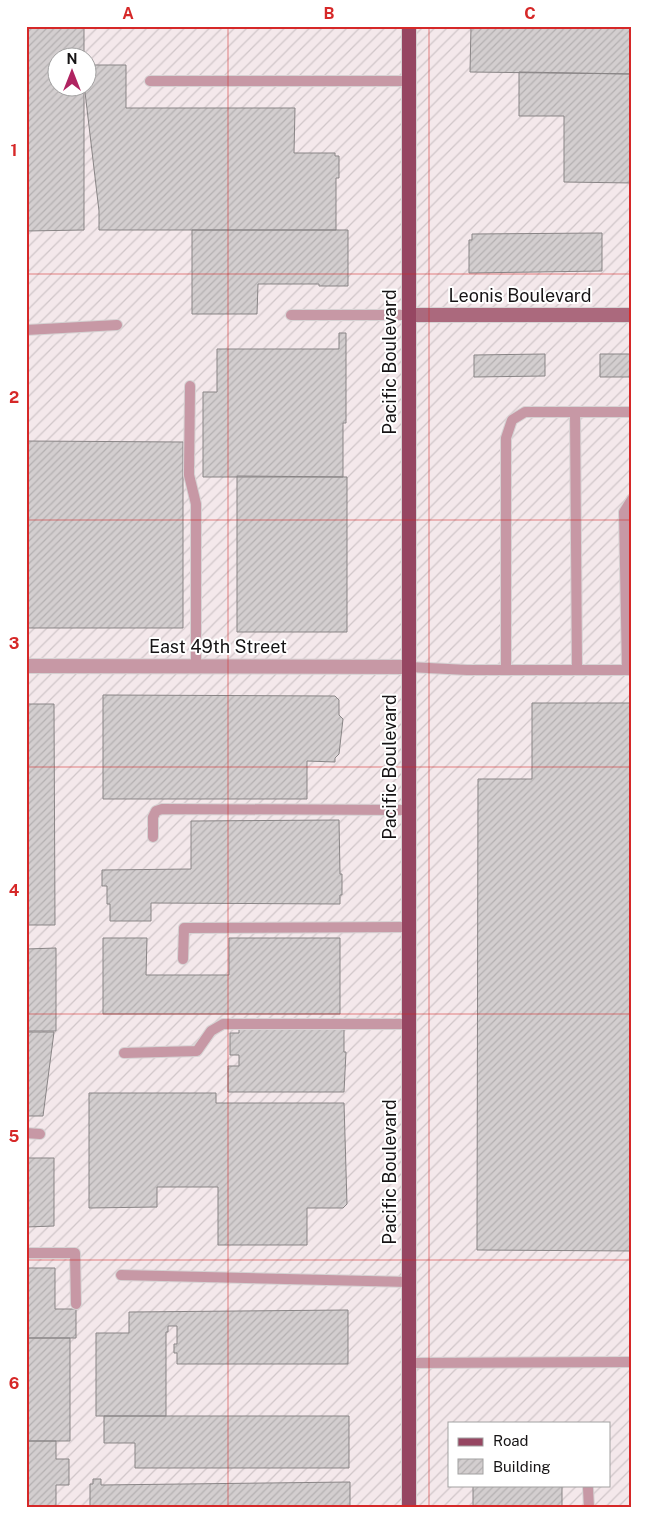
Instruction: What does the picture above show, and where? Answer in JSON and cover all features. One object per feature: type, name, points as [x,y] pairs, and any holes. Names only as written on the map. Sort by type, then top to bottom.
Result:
[{"type":"main road","name":"Pacific Boulevard","points":[[409,26],[409,1508]]},
{"type":"main road","name":"Leonis Boulevard","points":[[409,315],[632,315]]},
{"type":"street","name":"East 49th Street","points":[[26,666],[409,666]]},
{"type":"lane","points":[[150,81],[409,81]]},
{"type":"lane","points":[[291,315],[409,315]]},
{"type":"lane","points":[[26,330],[117,325]]},
{"type":"lane","points":[[190,386],[189,476],[196,504],[196,666]]},
{"type":"lane","points":[[506,670],[506,438],[512,420],[525,412],[632,412]]},
{"type":"lane","points":[[576,412],[577,670]]},
{"type":"lane","points":[[409,666],[506,670],[629,670],[624,512],[632,499]]},
{"type":"lane","points":[[154,838],[154,817],[156,811],[162,809],[409,810]]},
{"type":"lane","points":[[183,959],[184,928],[409,927]]},
{"type":"lane","points":[[124,1053],[197,1051],[211,1031],[223,1024],[409,1024]]},
{"type":"lane","points":[[26,1133],[40,1134]]},
{"type":"lane","points":[[26,1253],[75,1253],[76,1304]]},
{"type":"lane","points":[[121,1275],[409,1282]]},
{"type":"lane","points":[[409,1363],[632,1362]]},
{"type":"lane","points":[[588,1488],[589,1508]]},
{"type":"shaded area","points":[[26,26],[632,26],[632,1508],[26,1508]]},
{"type":"building","points":[[26,26],[84,26],[84,48],[48,48],[48,98],[84,98],[84,230],[26,231]]},
{"type":"building","points":[[471,26],[632,26],[632,74],[470,72]]},
{"type":"building","points":[[98,65],[126,65],[126,108],[295,108],[294,153],[335,153],[335,156],[339,156],[339,178],[336,178],[336,230],[99,230],[99,211],[86,98],[98,98]]},
{"type":"building","points":[[519,72],[632,74],[632,183],[564,182],[564,116],[519,116]]},
{"type":"building","points":[[192,230],[348,230],[348,286],[258,284],[257,314],[192,314]]},
{"type":"building","points":[[602,233],[602,271],[469,273],[469,240],[472,240],[472,234]]},
{"type":"building","points":[[339,333],[346,333],[346,423],[343,423],[343,477],[203,477],[203,392],[217,392],[217,349],[339,349]]},
{"type":"building","points":[[545,354],[545,376],[474,377],[474,355]]},
{"type":"building","points":[[600,354],[632,354],[632,377],[600,377]]},
{"type":"building","points":[[26,441],[183,442],[183,628],[26,628]]},
{"type":"building","points":[[237,476],[347,477],[347,632],[237,632]]},
{"type":"building","points":[[103,695],[335,696],[339,700],[339,715],[343,719],[339,754],[335,758],[335,762],[307,761],[307,799],[103,799]]},
{"type":"building","points":[[532,703],[632,703],[632,1251],[477,1250],[478,779],[532,779]]},
{"type":"building","points":[[26,704],[54,704],[55,925],[26,925]]},
{"type":"building","points":[[339,820],[340,874],[342,874],[340,904],[151,903],[151,921],[110,921],[110,904],[107,904],[107,886],[102,886],[102,870],[191,869],[191,821]]},
{"type":"building","points":[[103,938],[147,938],[146,975],[229,975],[229,938],[340,938],[340,1014],[103,1014]]},
{"type":"building","points":[[56,948],[56,1031],[26,1031],[26,949]]},
{"type":"building","points":[[239,1029],[344,1029],[344,1052],[346,1052],[344,1092],[228,1092],[228,1066],[239,1066],[239,1055],[230,1055],[230,1033],[239,1033]]},
{"type":"building","points":[[26,1032],[54,1032],[43,1116],[26,1116]]},
{"type":"building","points":[[89,1093],[216,1093],[216,1103],[344,1103],[347,1204],[343,1208],[307,1208],[307,1245],[218,1245],[218,1187],[157,1187],[157,1207],[89,1208]]},
{"type":"building","points":[[26,1158],[54,1158],[54,1226],[26,1227]]},
{"type":"building","points":[[26,1268],[55,1268],[55,1309],[76,1309],[76,1338],[26,1338]]},
{"type":"building","points":[[348,1310],[348,1364],[177,1364],[177,1353],[174,1353],[174,1344],[177,1344],[177,1326],[168,1326],[168,1332],[166,1332],[166,1416],[96,1416],[96,1333],[129,1333],[129,1312]]},
{"type":"building","points":[[26,1338],[70,1338],[70,1441],[26,1441]]},
{"type":"building","points":[[104,1416],[349,1416],[349,1468],[135,1468],[135,1443],[104,1443]]},
{"type":"building","points":[[26,1441],[56,1441],[56,1459],[69,1459],[69,1485],[56,1485],[56,1508],[26,1508]]},
{"type":"building","points":[[93,1479],[101,1479],[101,1485],[350,1482],[350,1508],[90,1508],[90,1484],[93,1484]]},
{"type":"building","points":[[473,1486],[562,1486],[562,1508],[473,1508]]}]
